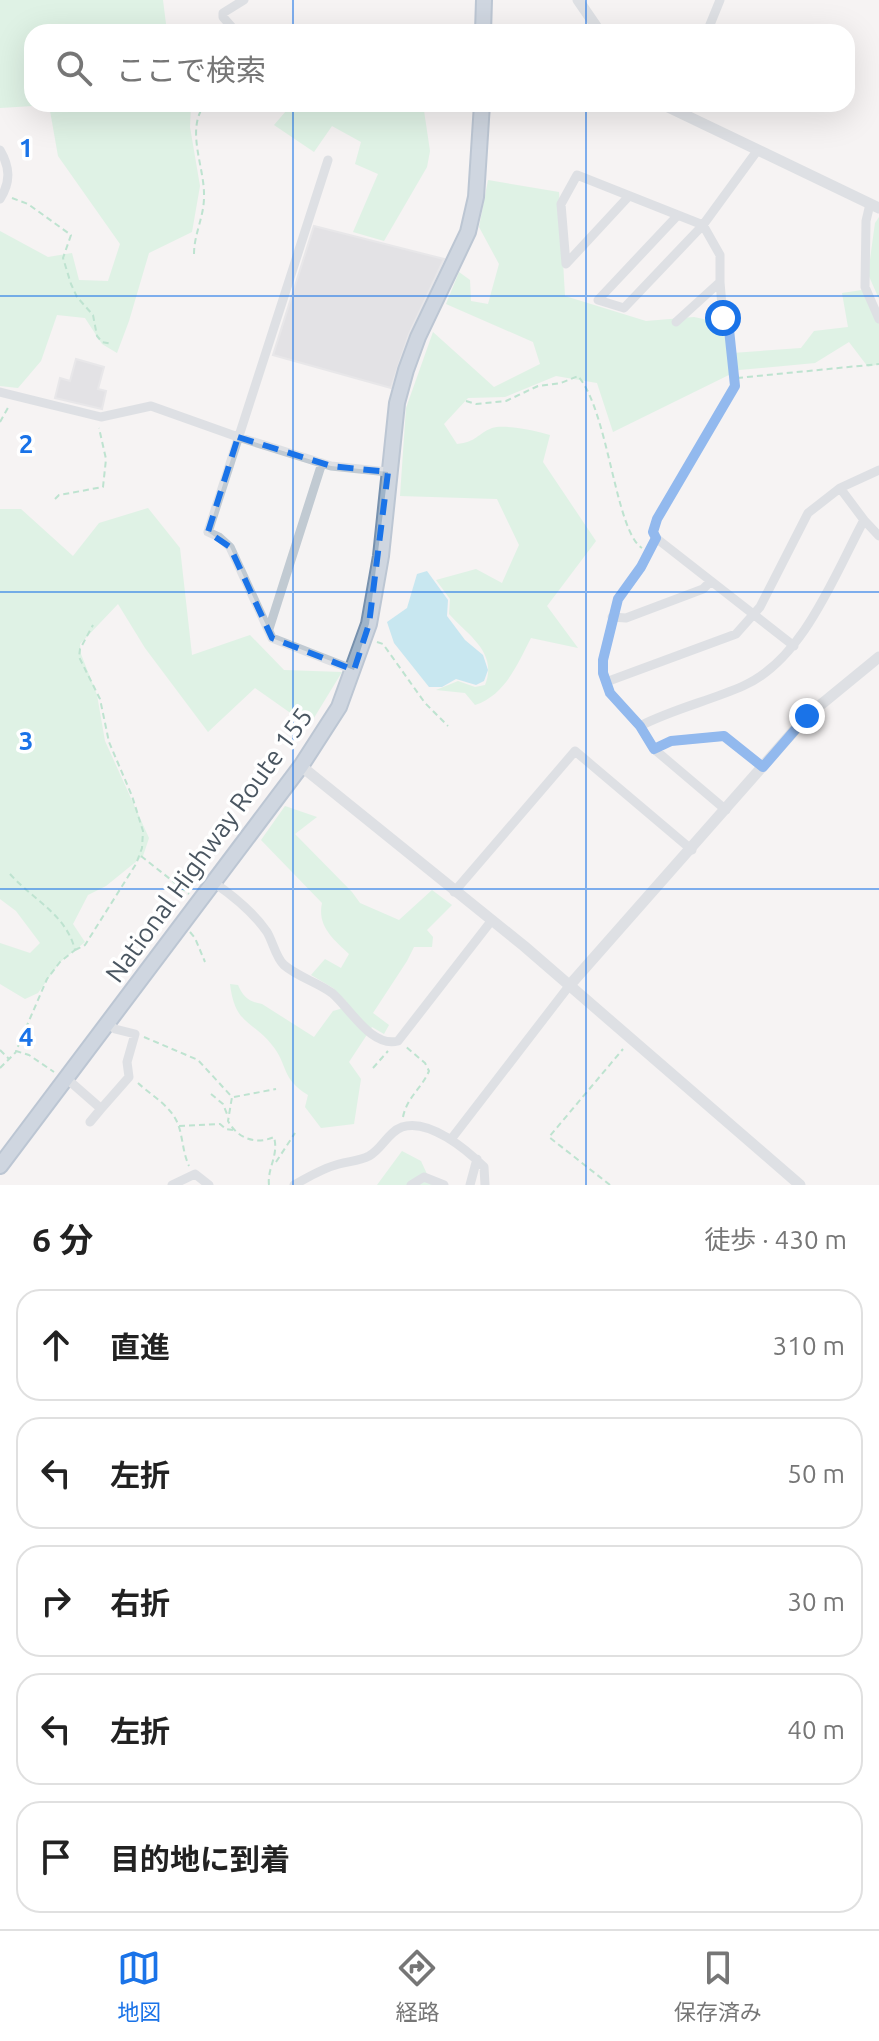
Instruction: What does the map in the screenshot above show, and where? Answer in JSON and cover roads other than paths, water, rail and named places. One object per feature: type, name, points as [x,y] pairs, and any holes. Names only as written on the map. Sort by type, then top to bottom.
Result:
[{"type":"highway","points":[[483,24],[484,0]]},
{"type":"highway","name":"National Highway Route 155","points":[[0,1166],[301,766],[339,707],[364,638],[381,556],[397,403],[406,370],[468,232],[476,197],[481,112]]},
{"type":"street","points":[[229,24],[223,13],[244,0]]},
{"type":"street","points":[[578,0],[594,24]]},
{"type":"street","points":[[710,24],[720,0]]},
{"type":"street","points":[[686,112],[757,151],[874,206],[866,221],[865,287],[879,319]]},
{"type":"street","points":[[0,150],[8,171],[1,198]]},
{"type":"street","points":[[678,215],[598,300],[624,308],[703,225],[757,151]]},
{"type":"street","points":[[328,160],[208,532],[230,547],[272,638],[354,670]]},
{"type":"street","points":[[629,196],[566,264],[561,204],[577,175],[703,225],[720,255],[723,318]]},
{"type":"street","points":[[676,322],[720,282]]},
{"type":"street","points":[[0,392],[101,417],[151,406],[322,463],[388,472]]},
{"type":"street","points":[[269,629],[322,463]]},
{"type":"street","points":[[606,682],[736,634],[754,615],[808,513],[840,488],[879,470]]},
{"type":"street","points":[[840,488],[879,536]]},
{"type":"street","points":[[640,726],[746,685],[788,654],[864,520]]},
{"type":"street","points":[[726,810],[654,749],[640,726],[610,693],[603,660],[618,599],[656,538],[794,646]]},
{"type":"street","points":[[612,617],[626,618],[703,589],[711,581]]},
{"type":"street","points":[[452,1138],[569,986],[814,709],[879,657]]},
{"type":"street","points":[[654,749],[671,741],[724,736],[763,767]]},
{"type":"street","points":[[454,892],[575,751],[692,850]]},
{"type":"street","points":[[301,766],[492,920],[800,1185]]},
{"type":"street","points":[[213,882],[229,893],[267,932],[281,964],[331,992],[377,1037],[391,1043],[398,1041],[492,920]]},
{"type":"street","points":[[90,1122],[129,1077],[127,1062],[135,1034],[115,1029],[107,1023]]},
{"type":"street","points":[[66,1079],[92,1099],[100,1110]]},
{"type":"street","points":[[294,1185],[320,1171],[369,1156],[402,1127],[418,1127],[452,1138],[484,1167],[485,1185]]},
{"type":"street","points":[[470,1185],[477,1159]]},
{"type":"street","points":[[308,1185],[320,1171]]},
{"type":"street","points":[[172,1185],[193,1174],[209,1185]]},
{"type":"street","points":[[411,1185],[424,1177],[444,1185]]},
{"type":"water","points":[[427,571],[448,600],[447,616],[465,640],[483,655],[488,670],[484,681],[476,685],[456,679],[442,687],[429,687],[394,643],[387,622],[407,608],[417,574]]}]
